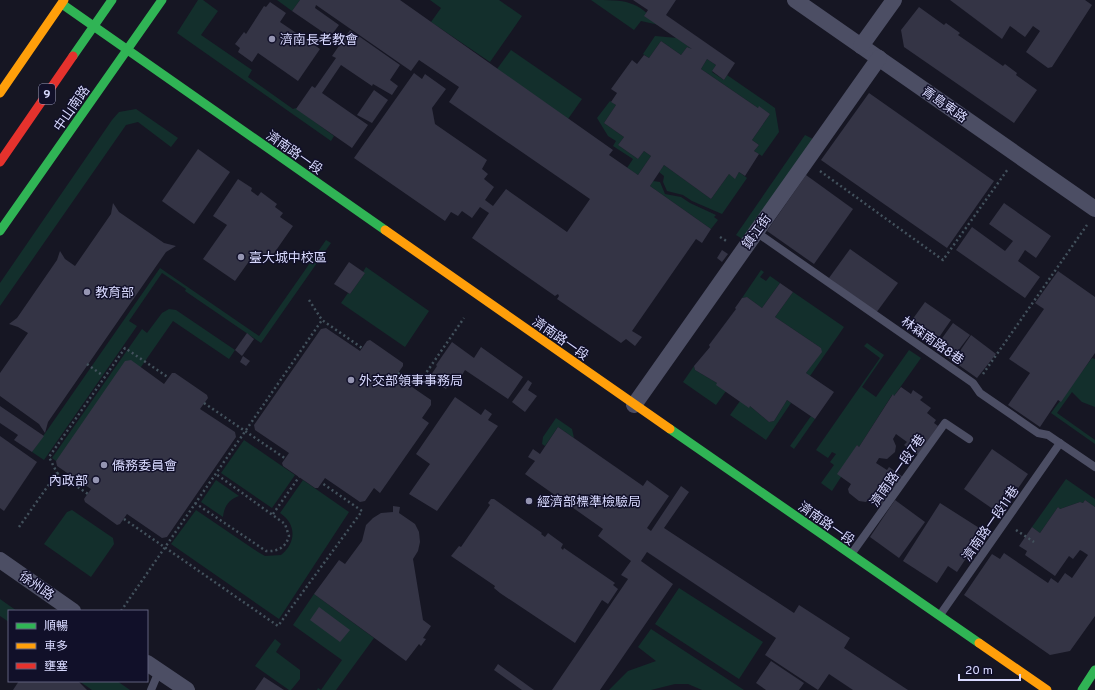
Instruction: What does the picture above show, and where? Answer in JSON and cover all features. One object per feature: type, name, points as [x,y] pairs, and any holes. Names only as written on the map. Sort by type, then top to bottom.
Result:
[{"type":"street","name":"9","points":[[0,162],[112,0]]},
{"type":"street","name":"中山南路","points":[[0,231],[162,0]]},
{"type":"street","name":"青島東路","points":[[795,0],[1018,155],[1093,214]]},
{"type":"street","points":[[861,46],[894,0]]},
{"type":"street","name":"濟南路一段","points":[[63,2],[94,27],[634,405],[1047,690]]},
{"type":"street","points":[[0,94],[63,2]]},
{"type":"street","name":"鎮江街","points":[[634,405],[879,58]]},
{"type":"street","name":"徐州路","points":[[0,560],[73,610]]},
{"type":"street","points":[[153,667],[187,690]]},
{"type":"street","points":[[1082,690],[1095,670]]},
{"type":"lane","name":"林森南路8巷","points":[[756,232],[975,386],[980,393],[1038,434],[1048,435],[1095,467]]},
{"type":"lane","name":"濟南路一段7巷","points":[[851,556],[945,422],[970,438]]},
{"type":"lane","name":"濟南路一段11巷","points":[[939,616],[1060,443]]},
{"type":"lane","points":[[151,690],[153,667]]},
{"type":"path","points":[[806,162],[943,260],[1018,155]]},
{"type":"path","points":[[975,386],[1093,214]]},
{"type":"path","points":[[309,300],[322,320],[362,348]]},
{"type":"path","points":[[398,373],[417,386],[464,318]]},
{"type":"path","points":[[122,610],[322,320]]},
{"type":"path","points":[[88,494],[57,473],[49,457],[125,348],[168,378]]},
{"type":"path","points":[[87,364],[102,375]]},
{"type":"path","points":[[204,402],[286,459]]},
{"type":"path","points":[[19,527],[57,473]]},
{"type":"path","points":[[195,503],[266,551],[278,550],[284,547],[289,536],[285,524],[216,474]]},
{"type":"path","points":[[273,514],[299,477]]},
{"type":"path","points":[[124,519],[278,626],[362,511],[322,483]]},
{"type":"path","points":[[1005,522],[1034,542]]},
{"type":"green space","points":[[198,0],[203,0],[218,11],[201,35],[252,70],[248,77],[293,109],[296,108],[334,136],[331,141],[177,33]]},
{"type":"green space","points":[[277,0],[300,0],[292,11]]},
{"type":"green space","points":[[430,0],[499,0],[522,16],[490,62],[431,22],[441,8]]},
{"type":"green space","points":[[591,0],[614,0],[630,3],[644,11],[659,25],[641,21],[634,30]]},
{"type":"green space","points":[[655,36],[677,38],[692,49],[687,47],[681,55],[661,41],[649,58],[643,54]]},
{"type":"green space","points":[[511,50],[582,99],[568,119],[497,69]]},
{"type":"green space","points":[[707,59],[716,65],[712,72],[724,80],[727,75],[775,108],[779,132],[762,156],[754,151],[759,145],[752,140],[770,114],[759,107],[758,108],[701,69]]},
{"type":"green space","points":[[610,101],[616,105],[604,123],[624,137],[618,145],[638,159],[644,151],[651,156],[638,175],[627,168],[633,159],[613,146],[616,141],[608,136],[597,118]]},
{"type":"green space","points":[[136,109],[178,138],[171,147],[138,122],[126,125],[0,306],[0,283],[112,120],[119,112]]},
{"type":"green space","points":[[805,135],[813,139],[744,240],[736,235]]},
{"type":"green space","points":[[664,165],[711,199],[729,174],[735,178],[739,172],[747,178],[722,214],[692,201],[683,195],[667,191],[663,182],[664,176],[659,172]]},
{"type":"green space","points":[[653,181],[660,182],[665,194],[681,197],[690,203],[716,215],[714,217],[718,220],[711,229],[650,186]]},
{"type":"green space","points":[[326,240],[331,243],[261,343],[185,291],[186,289],[162,273],[129,321],[137,326],[44,460],[32,452],[160,268],[259,336]]},
{"type":"green space","points":[[366,267],[429,311],[405,347],[341,303],[348,293],[350,294],[365,273],[363,272]]},
{"type":"green space","points":[[761,270],[764,272],[760,277],[766,281],[770,276],[780,283],[762,308],[747,297],[742,298]]},
{"type":"green space","points":[[793,292],[844,327],[810,376],[806,373],[821,352],[821,348],[775,317]]},
{"type":"green space","points":[[169,309],[176,310],[235,350],[229,359],[173,321],[141,367],[56,461],[52,458],[142,329],[147,333],[162,313]]},
{"type":"green space","points":[[867,343],[884,355],[862,387],[876,397],[909,350],[921,358],[894,396],[892,395],[859,447],[857,445],[841,477],[832,491],[821,483],[834,465],[830,462],[836,454],[832,452],[828,458],[816,450],[880,358],[864,346]]},
{"type":"green space","points":[[1092,358],[1095,359],[1095,407],[1082,402],[1072,392],[1057,413],[1095,440],[1095,444],[1051,413]]},
{"type":"green space","points":[[694,366],[695,370],[717,383],[726,391],[716,405],[683,382]]},
{"type":"green space","points":[[787,400],[791,403],[766,440],[730,415],[740,401],[750,406],[769,422],[774,421]]},
{"type":"green space","points":[[811,416],[815,419],[794,449],[790,446]]},
{"type":"green space","points":[[556,418],[572,429],[574,438],[558,427],[545,446],[542,444],[543,437]]},
{"type":"green space","points":[[244,440],[295,475],[272,508],[221,473]]},
{"type":"green space","points":[[1066,479],[1095,499],[1095,507],[1085,500],[1083,503],[1080,502],[1060,509],[1058,507],[1040,533],[1032,527]]},
{"type":"green space","points":[[216,480],[239,496],[232,499],[228,504],[223,517],[201,502]]},
{"type":"green space","points":[[303,480],[349,512],[279,619],[171,544],[196,510],[265,556],[281,555],[290,545],[292,539],[292,528],[286,517],[280,513]]},
{"type":"green space","points":[[72,510],[113,538],[114,544],[91,577],[44,544],[67,512]]},
{"type":"green space","points":[[679,588],[763,642],[739,679],[655,624]]},
{"type":"green space","points":[[314,594],[374,638],[336,690],[321,690],[342,660],[293,625]]},
{"type":"green space","points":[[0,599],[16,610],[8,610],[8,621],[0,616]]},
{"type":"green space","points":[[651,629],[744,690],[702,690],[688,684],[675,684],[651,690],[609,690],[628,671],[656,661],[638,647]]},
{"type":"green space","points":[[275,639],[281,644],[276,652],[300,670],[300,679],[291,690],[255,666]]},
{"type":"green space","points":[[80,682],[118,682],[130,690],[92,690]]},
{"type":"building","points":[[300,0],[400,0],[613,150],[609,155],[638,175],[651,156],[644,151],[638,159],[618,145],[624,137],[604,123],[616,105],[611,102],[617,93],[611,89],[632,60],[637,64],[644,55],[649,58],[661,41],[681,55],[687,47],[692,49],[644,16],[648,10],[633,0],[676,0],[666,15],[735,63],[724,80],[712,71],[716,65],[707,59],[701,69],[758,108],[759,106],[770,114],[752,140],[759,145],[754,151],[759,154],[745,176],[739,172],[735,179],[729,174],[711,199],[664,165],[650,186],[711,229],[702,243],[696,239],[632,331],[642,337],[635,346],[626,339],[621,343],[557,299],[559,296],[558,294],[555,296],[472,238],[489,213],[480,207],[472,218],[462,211],[458,216],[451,212],[445,221],[354,158],[414,73],[422,79],[425,74],[446,89],[432,108],[435,124],[487,160],[482,169],[488,174],[484,179],[494,187],[485,200],[493,206],[506,189],[567,232],[590,199],[449,102],[459,87],[419,60],[411,71],[316,5],[315,8],[339,25],[330,37],[292,11]]},
{"type":"building","points":[[950,0],[1085,0],[1092,5],[1052,67],[1048,68],[1026,52],[1040,31],[1033,26],[1025,37],[1010,26],[1002,39]]},
{"type":"building","name":"濟南長老教會","points":[[270,2],[286,13],[280,22],[320,49],[298,81],[258,53],[252,62],[238,52],[240,48],[235,44],[244,32],[246,34],[264,6],[266,7]]},
{"type":"building","points":[[919,7],[944,25],[946,23],[960,33],[958,35],[1003,66],[1005,64],[1017,73],[1016,75],[1037,90],[1014,123],[904,47],[901,30]]},
{"type":"building","points":[[350,30],[400,65],[390,80],[398,86],[392,95],[373,84],[372,86],[341,65],[322,93],[368,125],[352,148],[296,109],[312,86],[315,88],[336,58],[332,56]]},
{"type":"building","points":[[374,90],[388,100],[372,123],[357,115]]},
{"type":"building","points":[[869,93],[994,181],[947,248],[821,160]]},
{"type":"building","points":[[198,149],[230,172],[194,224],[162,201]]},
{"type":"building","points":[[806,175],[853,209],[814,264],[767,231]]},
{"type":"building","points":[[238,179],[252,188],[251,191],[258,196],[261,192],[277,204],[275,207],[283,213],[280,217],[293,226],[270,259],[257,250],[235,281],[203,259],[227,225],[213,216]]},
{"type":"building","name":"教育部","points":[[113,203],[119,212],[164,243],[176,246],[166,252],[48,422],[45,433],[39,424],[0,396],[0,373],[28,333],[9,324],[17,318],[57,260],[60,251],[65,259],[75,266],[111,214]]},
{"type":"building","points":[[1004,203],[1051,236],[1036,258],[1025,250],[1018,261],[1040,277],[1025,298],[956,250],[972,227],[1005,251],[1013,241],[989,224]]},
{"type":"building","points":[[850,249],[898,283],[876,313],[829,278]]},
{"type":"building","points":[[722,250],[728,254],[722,262],[717,258]]},
{"type":"building","points":[[349,262],[365,273],[350,294],[334,284]]},
{"type":"building","points":[[1058,271],[1095,297],[1095,353],[1061,402],[1058,400],[1040,427],[1008,405],[1030,373],[1009,359],[1044,309],[1035,303]]},
{"type":"building","points":[[780,283],[793,292],[775,317],[821,348],[822,352],[806,373],[834,392],[815,419],[787,400],[774,421],[769,422],[750,406],[749,408],[716,385],[717,383],[695,370],[694,366],[710,347],[709,345],[736,309],[735,308],[742,298],[747,297],[762,308]]},
{"type":"building","points":[[925,302],[951,320],[933,346],[907,327]]},
{"type":"building","points":[[953,323],[970,335],[951,360],[935,348]]},
{"type":"building","points":[[326,328],[360,351],[367,341],[370,340],[403,363],[403,366],[396,376],[431,400],[431,405],[422,418],[429,423],[380,493],[374,488],[365,501],[360,502],[325,478],[318,488],[315,488],[283,466],[282,463],[289,453],[255,430],[254,425],[321,329]]},
{"type":"building","points":[[247,333],[254,339],[242,356],[235,350]]},
{"type":"building","points":[[971,335],[996,354],[977,378],[953,361]]},
{"type":"building","points":[[452,342],[474,358],[481,347],[523,377],[508,399],[465,370],[459,380],[454,377],[446,389],[431,379],[433,376],[431,375],[437,366],[436,365]]},
{"type":"building","points":[[243,356],[250,361],[246,366],[240,362]]},
{"type":"building","points":[[131,360],[164,384],[172,373],[175,373],[207,395],[208,398],[200,409],[235,432],[236,437],[167,537],[162,538],[127,514],[120,524],[117,525],[85,502],[84,499],[91,489],[57,466],[56,461],[125,361]]},
{"type":"building","points":[[528,380],[532,383],[528,390],[537,396],[525,412],[512,402]]},
{"type":"building","points":[[901,387],[911,394],[913,390],[923,397],[920,400],[931,408],[927,413],[936,420],[934,423],[938,426],[918,455],[904,445],[907,442],[896,434],[893,439],[896,446],[895,452],[887,459],[879,458],[876,463],[887,470],[889,467],[903,477],[883,506],[870,497],[866,502],[859,501],[849,493],[848,489],[851,484],[837,474],[857,445],[859,447],[893,394],[894,396]]},
{"type":"building","points":[[455,397],[481,415],[485,409],[492,414],[488,420],[498,426],[437,511],[409,494],[430,464],[416,454]]},
{"type":"building","points":[[0,406],[44,436],[32,452],[14,440],[18,435],[0,423]]},
{"type":"building","points":[[558,427],[643,486],[647,480],[669,496],[647,528],[651,531],[681,486],[689,492],[664,528],[794,613],[799,605],[850,638],[844,648],[908,690],[853,690],[829,674],[818,690],[765,655],[776,638],[647,552],[641,561],[673,584],[600,690],[552,690],[628,579],[621,575],[631,561],[598,536],[603,529],[525,474],[535,461],[528,457],[533,449],[540,454]]},
{"type":"building","points":[[0,436],[37,462],[4,511],[0,508]]},
{"type":"building","points":[[992,449],[1028,474],[1000,514],[964,489]]},
{"type":"building","points":[[491,499],[494,499],[542,533],[541,534],[545,537],[548,533],[563,544],[561,548],[563,550],[564,548],[615,583],[613,585],[618,589],[608,604],[602,600],[575,643],[500,593],[494,588],[495,586],[451,556],[459,546],[461,547],[490,505],[488,503]]},
{"type":"building","points":[[895,500],[925,522],[899,558],[870,537]]},
{"type":"building","points":[[1085,500],[1095,507],[1095,616],[1070,651],[1050,655],[964,595],[992,554],[1000,559],[1004,553],[1048,583],[1051,578],[1058,583],[1065,573],[1072,578],[1088,555],[1082,551],[1080,550],[1073,559],[1069,556],[1055,576],[1025,555],[1027,551],[1019,546],[1032,527],[1040,533],[1058,507],[1060,509],[1080,502],[1083,503]]},
{"type":"building","points":[[940,503],[984,531],[957,572],[948,566],[937,583],[903,561]]},
{"type":"building","points":[[393,506],[400,507],[399,513],[415,524],[419,532],[420,542],[418,551],[413,559],[423,620],[431,626],[423,638],[426,639],[421,646],[419,644],[406,661],[314,594],[339,560],[345,564],[362,541],[366,525],[381,513],[393,512]]},
{"type":"building","points":[[319,607],[350,630],[340,642],[310,620]]},
{"type":"building","points":[[771,661],[804,683],[799,690],[766,690],[756,683]]},
{"type":"building","points":[[498,664],[534,690],[522,690],[494,670]]},
{"type":"building","points":[[264,677],[284,690],[255,690]]},
{"type":"building","points":[[18,682],[79,682],[87,690],[13,690]]},
{"type":"traffic: fast","points":[[73,56],[112,0]]},
{"type":"traffic: fast","points":[[0,231],[162,0]]},
{"type":"traffic: fast","points":[[62,4],[385,230]]},
{"type":"traffic: fast","points":[[670,429],[979,643]]},
{"type":"traffic: fast","points":[[1082,690],[1095,670]]},
{"type":"traffic: slow","points":[[0,93],[64,0]]},
{"type":"traffic: slow","points":[[385,230],[670,429]]},
{"type":"traffic: slow","points":[[979,643],[1047,690]]},
{"type":"traffic: jam","points":[[0,162],[73,56]]},
{"type":"place","name":"濟南長老教會","points":[[272,39]]},
{"type":"place","name":"臺大城中校區","points":[[241,257]]},
{"type":"place","name":"教育部","points":[[87,292]]},
{"type":"place","name":"外交部領事事務局","points":[[351,380]]},
{"type":"place","name":"僑務委員會","points":[[104,465]]},
{"type":"place","name":"內政部","points":[[96,480]]},
{"type":"place","name":"經濟部標準檢驗局","points":[[529,501]]}]
